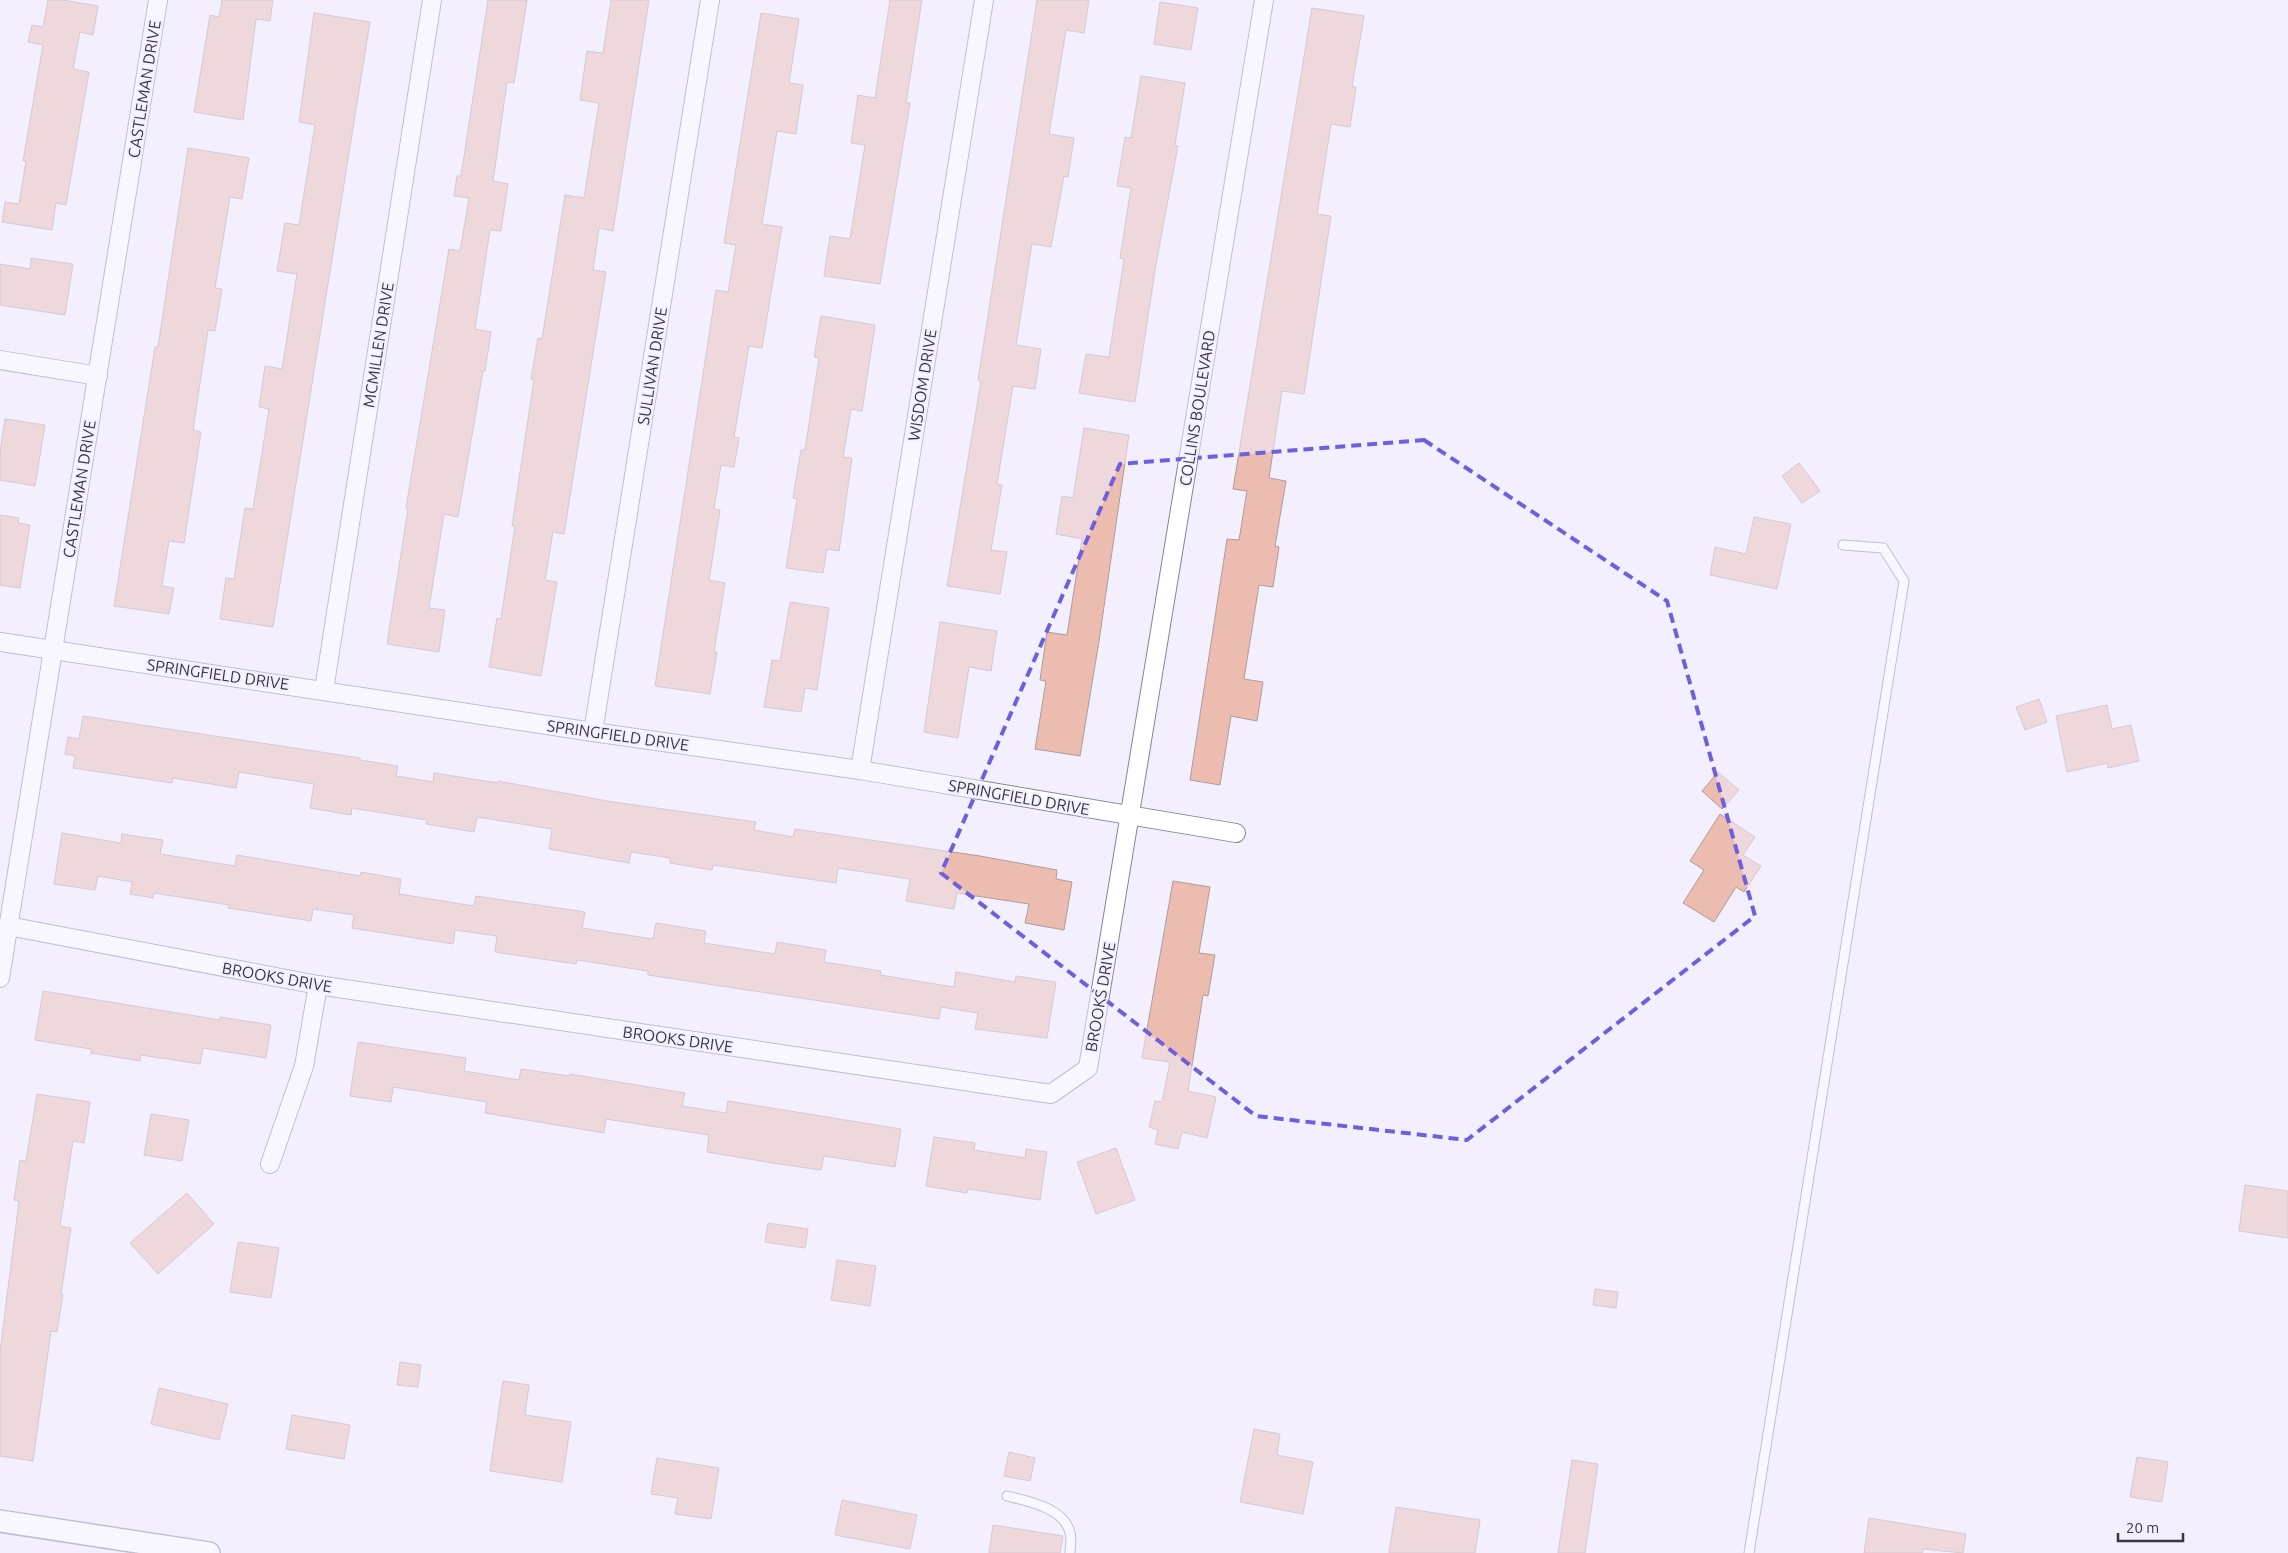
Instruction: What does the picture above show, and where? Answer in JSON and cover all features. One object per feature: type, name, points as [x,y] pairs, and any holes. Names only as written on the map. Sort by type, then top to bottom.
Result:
[{"type":"street","name":"CASTLEMAN DRIVE","points":[[0,978],[158,0]]},
{"type":"street","name":"MCMILLEN DRIVE","points":[[324,690],[432,0]]},
{"type":"street","name":"SULLIVAN DRIVE","points":[[593,732],[710,0]]},
{"type":"street","name":"WISDOM DRIVE","points":[[860,770],[984,0]]},
{"type":"street","name":"COLLINS BOULEVARD","points":[[1130,815],[1264,0]]},
{"type":"street","points":[[0,360],[98,376]]},
{"type":"street","name":"SPRINGFIELD DRIVE","points":[[0,642],[593,732],[860,770],[1236,833]]},
{"type":"street","name":"BROOKS DRIVE","points":[[8,926],[318,985],[1051,1094],[1088,1068],[1130,815]]},
{"type":"street","points":[[270,1164],[304,1066],[318,985]]},
{"type":"street","points":[[0,1521],[209,1553]]},
{"type":"lane","points":[[1749,1553],[1904,581],[1884,548],[1843,545]]},
{"type":"lane","points":[[1007,1496],[1051,1511],[1064,1520],[1070,1533],[1070,1553]]},
{"type":"highlighted area","points":[[1424,440],[1667,601],[1755,916],[1467,1140],[1256,1116],[941,873],[1120,464]]},
{"type":"building","points":[[48,0],[63,0],[98,6],[93,35],[80,32],[73,69],[89,72],[66,205],[56,203],[52,230],[2,222],[5,202],[19,204],[26,161],[23,161],[43,45],[28,42],[32,25],[43,27]]},
{"type":"building","points":[[222,0],[273,0],[270,21],[256,19],[243,120],[194,112],[210,15],[219,17]]},
{"type":"building","points":[[488,0],[527,0],[514,83],[507,82],[493,181],[508,184],[501,231],[490,230],[475,329],[491,332],[485,371],[483,371],[458,517],[444,514],[429,608],[445,610],[439,652],[387,644],[408,509],[406,508],[449,249],[460,251],[469,198],[454,196],[457,176],[461,176]]},
{"type":"building","points":[[611,0],[649,0],[613,231],[599,228],[593,270],[606,272],[564,534],[553,532],[545,580],[557,582],[541,676],[489,667],[497,618],[501,619],[515,526],[512,526],[534,379],[531,379],[538,338],[542,339],[565,195],[584,198],[599,103],[580,100],[587,51],[603,53]]},
{"type":"building","points":[[890,0],[922,0],[906,103],[910,103],[880,284],[824,276],[830,236],[850,239],[865,145],[851,143],[858,95],[875,98]]},
{"type":"building","points":[[1037,0],[1089,0],[1084,33],[1066,30],[1049,134],[1074,138],[1068,177],[1064,176],[1051,247],[1032,244],[1016,345],[1041,349],[1035,389],[1013,386],[997,484],[1002,485],[991,550],[1007,552],[1000,594],[947,586],[981,381],[978,380]]},
{"type":"building","points":[[1160,2],[1198,8],[1191,50],[1154,44]]},
{"type":"building","points":[[1312,8],[1364,16],[1352,87],[1356,87],[1350,127],[1331,124],[1317,214],[1331,216],[1304,394],[1282,391],[1269,478],[1286,481],[1275,546],[1279,547],[1273,587],[1259,585],[1244,679],[1263,682],[1257,721],[1231,716],[1220,785],[1190,780],[1227,539],[1239,540],[1247,491],[1233,489]]},
{"type":"building","points":[[314,13],[370,22],[273,627],[220,619],[226,578],[234,579],[245,508],[253,509],[269,409],[259,407],[265,366],[282,369],[297,274],[277,271],[285,223],[299,225],[315,125],[299,122]]},
{"type":"building","points":[[761,13],[799,19],[789,83],[803,85],[796,134],[777,131],[762,224],[782,227],[762,348],[749,346],[734,437],[739,438],[734,467],[721,465],[714,509],[720,510],[709,580],[725,583],[714,652],[717,652],[710,694],[655,686],[716,290],[728,292],[736,245],[724,243]]},
{"type":"building","points":[[1141,76],[1185,83],[1175,145],[1178,146],[1156,264],[1135,402],[1079,393],[1086,354],[1109,357],[1124,259],[1120,258],[1131,188],[1117,186],[1125,137],[1131,138]]},
{"type":"building","points":[[188,148],[249,158],[242,199],[230,197],[215,288],[222,289],[215,331],[208,330],[193,430],[201,432],[184,543],[169,541],[162,586],[174,588],[169,614],[114,606],[155,347],[158,347]]},
{"type":"building","points":[[31,258],[73,264],[65,315],[0,305],[0,264],[30,269]]},
{"type":"building","points":[[821,316],[875,325],[862,411],[851,409],[843,457],[852,458],[839,551],[827,549],[823,573],[786,568],[797,499],[793,498],[801,450],[805,450],[819,358],[814,357]]},
{"type":"building","points":[[5,419],[45,425],[35,486],[0,480],[0,452]]},
{"type":"building","points":[[1084,428],[1129,435],[1080,756],[1035,749],[1046,681],[1040,680],[1047,632],[1067,635],[1082,539],[1056,534],[1062,496],[1073,498]]},
{"type":"building","points":[[1799,463],[1820,491],[1802,503],[1782,476]]},
{"type":"building","points":[[0,515],[19,518],[18,523],[30,525],[20,588],[0,585]]},
{"type":"building","points":[[1754,517],[1791,524],[1777,589],[1710,575],[1715,547],[1746,554]]},
{"type":"building","points":[[790,602],[829,608],[817,690],[805,688],[801,712],[764,707],[772,660],[780,661]]},
{"type":"building","points":[[940,622],[997,631],[991,671],[969,667],[958,738],[924,732]]},
{"type":"building","points":[[2039,699],[2047,722],[2025,730],[2016,707]]},
{"type":"building","points":[[2107,705],[2112,729],[2131,725],[2139,761],[2108,768],[2107,763],[2067,772],[2056,716]]},
{"type":"building","points":[[83,716],[360,758],[360,760],[398,766],[396,776],[433,782],[434,773],[498,783],[498,781],[613,802],[756,822],[754,830],[793,837],[795,829],[980,856],[1057,870],[1056,879],[1072,882],[1064,930],[1025,923],[1029,904],[957,893],[954,909],[906,901],[910,879],[838,868],[836,883],[713,865],[712,870],[670,863],[670,858],[631,852],[629,863],[549,849],[552,829],[477,817],[474,832],[426,824],[427,820],[352,808],[351,815],[310,808],[314,784],[239,772],[236,788],[173,778],[172,783],[73,768],[75,756],[65,754],[68,737],[79,739]]},
{"type":"building","points":[[1718,772],[1739,790],[1722,809],[1702,791]]},
{"type":"building","points":[[1720,814],[1755,837],[1743,855],[1761,866],[1744,892],[1736,887],[1714,922],[1683,903],[1704,870],[1690,861]]},
{"type":"building","points":[[62,833],[121,843],[122,834],[163,840],[160,854],[235,866],[237,855],[360,876],[361,872],[401,879],[399,894],[474,906],[476,896],[585,912],[582,928],[653,939],[656,923],[706,931],[704,943],[775,954],[777,942],[826,950],[824,962],[881,971],[880,975],[954,987],[956,972],[1015,982],[1016,976],[1056,982],[1047,1038],[975,1029],[978,1013],[941,1007],[939,1019],[648,975],[648,971],[577,960],[576,964],[495,952],[497,936],[455,930],[453,944],[352,928],[354,915],[313,909],[311,921],[228,908],[229,905],[154,893],[153,898],[130,894],[132,882],[98,876],[95,890],[54,884]]},
{"type":"building","points":[[1173,881],[1210,887],[1199,953],[1215,955],[1208,996],[1203,995],[1188,1091],[1216,1097],[1207,1138],[1182,1132],[1178,1149],[1155,1144],[1158,1130],[1149,1127],[1155,1101],[1162,1102],[1170,1062],[1142,1058]]},
{"type":"building","points":[[43,991],[220,1020],[220,1017],[271,1025],[266,1058],[203,1048],[200,1064],[141,1055],[140,1061],[91,1053],[91,1049],[35,1040]]},
{"type":"building","points":[[358,1042],[466,1058],[464,1071],[519,1080],[521,1069],[569,1076],[570,1074],[685,1093],[682,1106],[726,1113],[728,1101],[901,1129],[895,1167],[824,1156],[821,1170],[779,1164],[707,1152],[709,1135],[606,1119],[604,1133],[485,1113],[487,1102],[393,1087],[391,1102],[350,1096]]},
{"type":"building","points":[[37,1094],[90,1102],[84,1143],[73,1141],[60,1226],[71,1228],[61,1294],[63,1294],[57,1332],[51,1331],[33,1461],[0,1456],[0,1352],[19,1201],[14,1200],[20,1160],[26,1161]]},
{"type":"building","points":[[151,1114],[189,1120],[182,1161],[144,1155]]},
{"type":"building","points":[[934,1137],[975,1143],[974,1150],[1025,1158],[1026,1149],[1047,1152],[1040,1200],[968,1189],[967,1193],[926,1186]]},
{"type":"building","points":[[1116,1148],[1135,1200],[1096,1214],[1077,1162]]},
{"type":"building","points":[[2245,1185],[2288,1191],[2288,1238],[2239,1231]]},
{"type":"building","points":[[187,1193],[214,1224],[158,1274],[130,1243]]},
{"type":"building","points":[[768,1223],[808,1229],[805,1248],[765,1242]]},
{"type":"building","points":[[238,1242],[279,1248],[271,1298],[230,1292]]},
{"type":"building","points":[[837,1260],[876,1266],[870,1306],[831,1300]]},
{"type":"building","points":[[1595,1289],[1618,1292],[1616,1308],[1593,1305]]},
{"type":"building","points":[[400,1362],[421,1365],[418,1387],[397,1385]]},
{"type":"building","points":[[503,1381],[529,1385],[525,1415],[571,1422],[562,1482],[490,1471]]},
{"type":"building","points":[[159,1388],[228,1404],[219,1440],[151,1424]]},
{"type":"building","points":[[292,1415],[350,1425],[344,1459],[286,1449]]},
{"type":"building","points":[[1254,1429],[1280,1434],[1277,1455],[1313,1462],[1303,1514],[1240,1502]]},
{"type":"building","points":[[1009,1452],[1035,1458],[1030,1481],[1004,1476]]},
{"type":"building","points":[[2137,1457],[2168,1462],[2162,1502],[2130,1497]]},
{"type":"building","points":[[657,1458],[719,1468],[711,1519],[675,1514],[678,1498],[651,1494]]},
{"type":"building","points":[[1572,1460],[1598,1464],[1585,1553],[1558,1553]]},
{"type":"building","points":[[842,1500],[917,1515],[910,1549],[835,1535]]},
{"type":"building","points":[[1396,1507],[1480,1520],[1475,1553],[1389,1553]]},
{"type":"building","points":[[1869,1518],[1966,1534],[1963,1553],[1923,1549],[1922,1553],[1864,1553]]},
{"type":"building","points":[[993,1525],[1063,1536],[1060,1553],[989,1553]]}]
